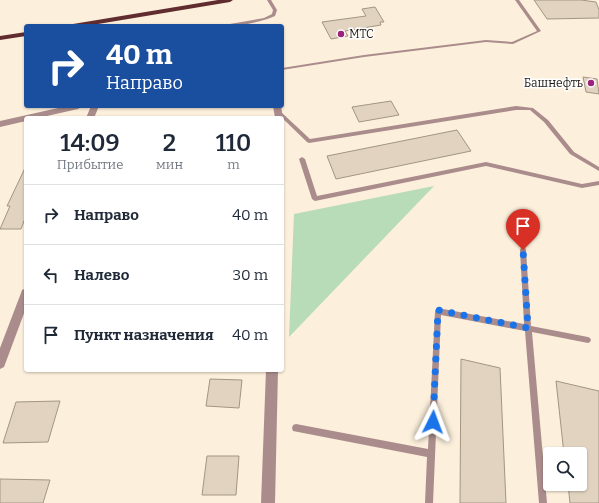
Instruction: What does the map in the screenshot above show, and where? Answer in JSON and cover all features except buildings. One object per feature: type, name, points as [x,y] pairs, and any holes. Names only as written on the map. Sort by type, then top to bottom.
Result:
[{"type":"highway","points":[[85,24],[230,0]]},
{"type":"highway","points":[[0,38],[24,34]]},
{"type":"street","points":[[35,116],[69,108]]},
{"type":"street","points":[[0,124],[24,118]]},
{"type":"street","points":[[0,363],[24,298]]},
{"type":"street","points":[[268,503],[272,372]]},
{"type":"lane","points":[[236,24],[265,19],[274,15],[275,10],[269,0]]},
{"type":"lane","points":[[284,69],[364,56],[486,41],[514,43],[539,31],[517,0]]},
{"type":"lane","points":[[284,118],[309,141],[516,108],[531,109],[546,121],[572,153],[599,169]]},
{"type":"lane","points":[[302,159],[315,199],[486,164],[582,186],[599,183]]},
{"type":"lane","points":[[523,250],[543,503]]},
{"type":"lane","points":[[429,503],[438,310],[588,340]]},
{"type":"lane","points":[[296,428],[431,454]]},
{"type":"green space","points":[[434,186],[289,337],[294,214]]},
{"type":"place","name":"МТС","points":[[341,34]]},
{"type":"place","name":"Башнефть","points":[[591,83]]},
{"type":"route","points":[[433,422],[438,310],[528,328],[523,250]]}]
